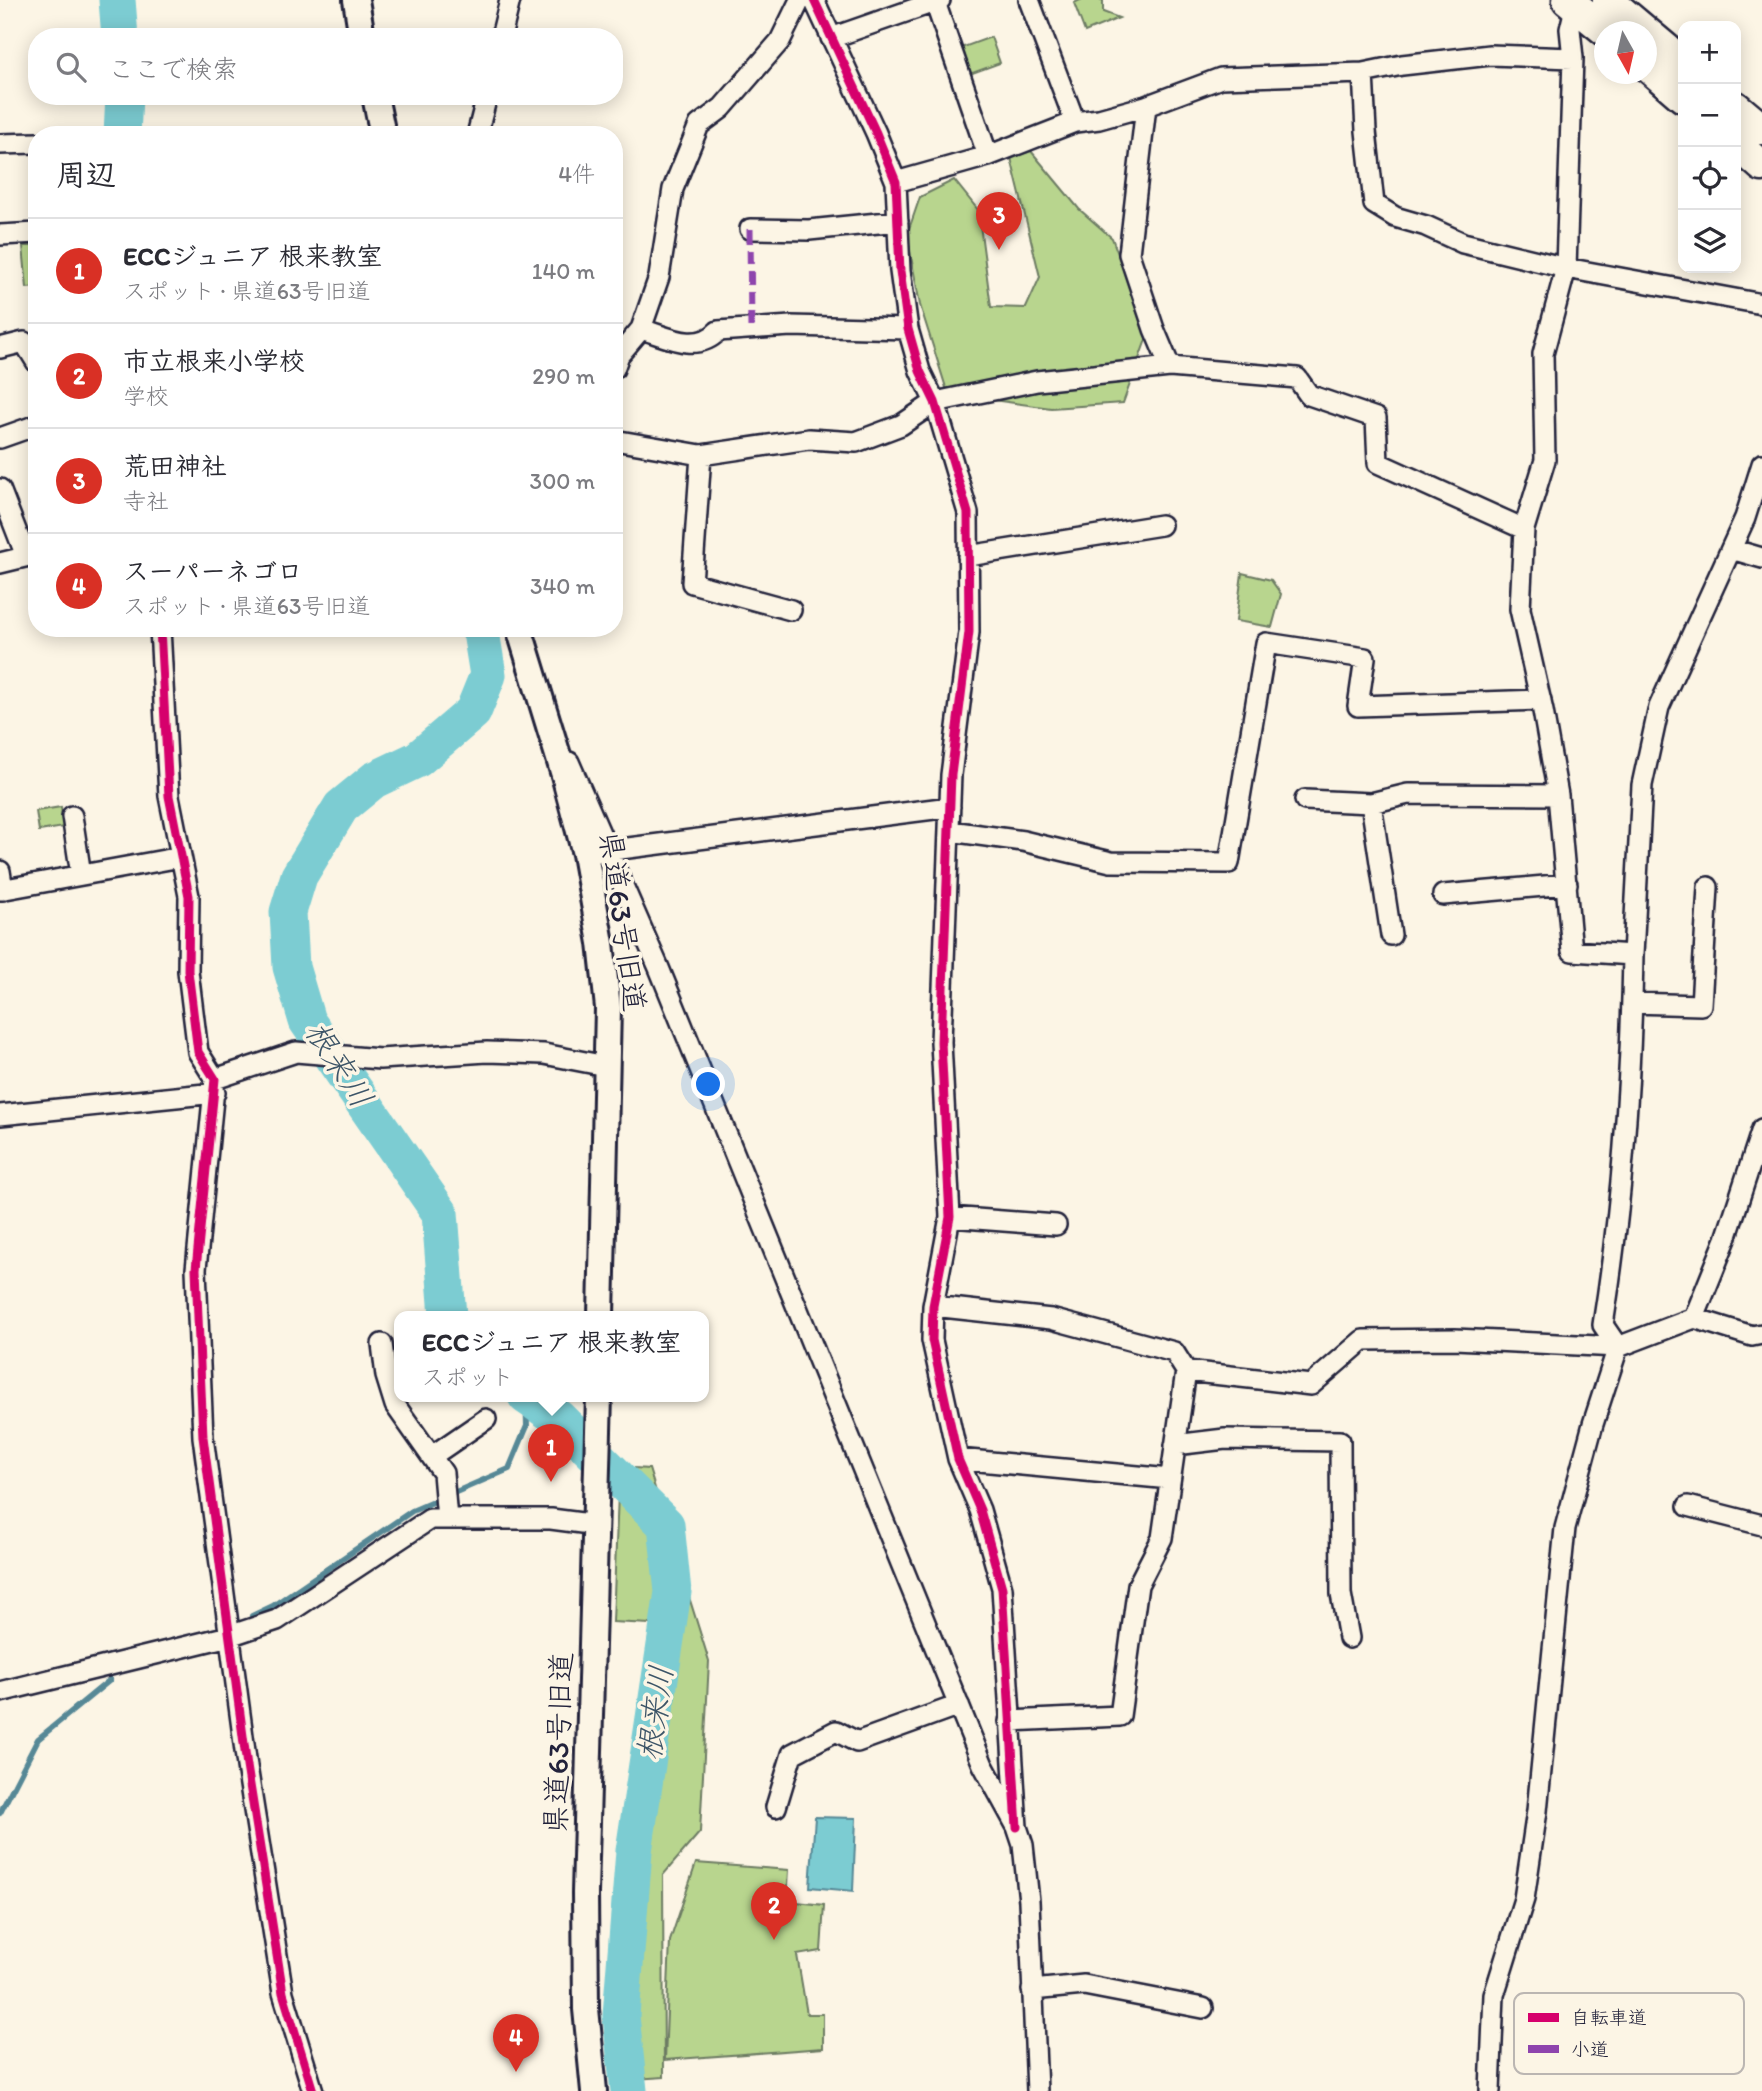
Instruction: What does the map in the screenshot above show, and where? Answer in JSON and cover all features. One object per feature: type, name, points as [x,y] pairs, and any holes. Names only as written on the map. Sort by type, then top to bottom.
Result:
[{"type":"main road","points":[[1608,0],[1633,21]]},
{"type":"main road","points":[[1574,2],[1594,21]]},
{"type":"main road","points":[[1657,41],[1678,59]]},
{"type":"main road","points":[[1657,74],[1678,93]]},
{"type":"main road","points":[[1741,111],[1762,129]]},
{"type":"main road","points":[[1741,147],[1762,166]]},
{"type":"street","points":[[356,0],[362,28]]},
{"type":"street","points":[[503,28],[510,0]]},
{"type":"street","points":[[623,350],[641,329],[659,277],[673,189],[699,125],[722,108],[780,41],[800,0]]},
{"type":"street","points":[[814,0],[896,182],[900,271],[908,329],[968,513],[969,632],[951,775],[941,1042],[950,1217],[933,1306],[932,1339],[958,1459],[980,1510],[1002,1588],[1017,1827]]},
{"type":"street","points":[[1029,0],[1074,122]]},
{"type":"street","points":[[831,38],[938,1],[988,156]]},
{"type":"street","points":[[1574,2],[1570,29],[1573,58],[1566,268],[1543,354],[1545,460],[1524,529],[1520,609],[1541,700],[1558,795],[1572,951],[1633,955]]},
{"type":"street","points":[[896,182],[988,156],[1074,122],[1146,106],[1221,78],[1363,73],[1402,65],[1490,55],[1573,58]]},
{"type":"street","points":[[1363,73],[1374,204],[1395,217],[1426,226],[1463,243],[1566,268],[1762,304]]},
{"type":"street","points":[[377,105],[381,126]]},
{"type":"street","points":[[479,126],[485,105]]},
{"type":"street","points":[[1146,106],[1129,254],[1170,367]]},
{"type":"street","points":[[0,144],[28,143]]},
{"type":"street","points":[[750,229],[808,230],[898,221]]},
{"type":"street","points":[[0,236],[28,234]]},
{"type":"street","points":[[641,329],[690,344],[711,339],[718,331],[791,326],[908,329]]},
{"type":"street","points":[[0,348],[24,342],[28,348]]},
{"type":"street","points":[[623,442],[701,455],[809,439],[856,442],[901,425],[934,402],[1037,381],[1170,367],[1297,378],[1310,395],[1376,418],[1378,463],[1524,529]]},
{"type":"street","points":[[0,438],[28,428]]},
{"type":"street","points":[[701,455],[692,583],[791,610]]},
{"type":"street","points":[[1618,1347],[1603,1325],[1618,1199],[1632,1003],[1642,785],[1659,707],[1745,518],[1762,464]]},
{"type":"street","points":[[0,489],[28,547]]},
{"type":"street","points":[[968,556],[1161,525]]},
{"type":"street","points":[[1731,550],[1762,558]]},
{"type":"street","points":[[0,563],[28,556]]},
{"type":"street","points":[[160,637],[169,796],[189,896],[188,971],[198,1052],[215,1086],[196,1269],[203,1437],[229,1636],[283,1993],[313,2091]]},
{"type":"street","name":"県道63号旧道","points":[[522,637],[597,852],[597,919],[608,1008],[601,1311]]},
{"type":"street","points":[[950,831],[1023,841],[1111,862],[1229,863],[1266,643],[1365,659],[1358,706],[1541,700]]},
{"type":"street","points":[[1305,800],[1371,803],[1408,794],[1558,795]]},
{"type":"street","points":[[1371,803],[1391,935]]},
{"type":"street","points":[[950,807],[597,852],[664,981],[983,1765],[1017,1827],[1023,1845],[1029,1901],[1037,2091]]},
{"type":"street","points":[[72,816],[82,875]]},
{"type":"street","points":[[1,884],[82,875],[181,857]]},
{"type":"street","points":[[1443,895],[1567,884]]},
{"type":"street","points":[[1632,1003],[1701,1004],[1708,887]]},
{"type":"street","points":[[0,1115],[215,1086],[296,1052],[380,1059],[487,1052],[544,1054],[606,1066]]},
{"type":"street","points":[[1694,1318],[1726,1239],[1762,1129]]},
{"type":"street","points":[[950,1217],[1056,1225]]},
{"type":"street","points":[[933,1306],[1051,1319],[1096,1330],[1174,1352],[1186,1371],[1162,1538],[1138,1585],[1120,1716],[1009,1721]]},
{"type":"street","points":[[1186,1371],[1311,1385],[1363,1340],[1455,1339],[1618,1347],[1694,1318],[1752,1336],[1762,1334]]},
{"type":"street","points":[[382,1344],[392,1373],[394,1394]]},
{"type":"street","points":[[1490,2091],[1494,1995],[1524,1899],[1537,1811],[1565,1528],[1593,1424],[1618,1347]]},
{"type":"street","points":[[395,1402],[443,1473],[447,1515]]},
{"type":"street","name":"県道63号旧道","points":[[594,2091],[586,2009],[585,1893],[598,1513],[599,1402]]},
{"type":"street","points":[[432,1456],[486,1419]]},
{"type":"street","points":[[1175,1445],[1225,1439],[1340,1441],[1341,1594],[1349,1638]]},
{"type":"street","points":[[958,1459],[1170,1479]]},
{"type":"street","points":[[1688,1506],[1762,1525]]},
{"type":"street","points":[[0,1692],[229,1636],[277,1620],[429,1519],[447,1515],[551,1519],[598,1513]]},
{"type":"street","points":[[776,1807],[792,1754],[836,1731],[857,1742],[958,1705]]},
{"type":"street","points":[[1032,1990],[1084,1985],[1203,2008]]},
{"type":"green space","points":[[1080,0],[1103,0],[1103,12],[1119,18],[1085,32],[1074,3]]},
{"type":"green space","points":[[991,37],[1000,63],[967,75],[958,49]]},
{"type":"green space","points":[[1031,151],[1079,209],[1112,238],[1148,334],[1123,403],[1051,408],[948,394],[920,305],[907,235],[920,197],[954,180],[978,210],[991,307],[1026,308],[1040,277],[1011,158]]},
{"type":"green space","points":[[23,246],[28,246],[27,288]]},
{"type":"green space","points":[[1242,573],[1271,580],[1281,594],[1272,627],[1236,621]]},
{"type":"green space","points":[[61,807],[64,827],[39,831],[36,811]]},
{"type":"green space","points":[[619,1467],[649,1469],[709,1661],[700,1832],[663,1875],[664,2077],[635,2079],[628,2000],[646,1843],[669,1724],[677,1655],[650,1624],[613,1622]]},
{"type":"green space","points":[[696,1863],[789,1870],[787,1901],[824,1905],[821,1951],[797,1955],[807,2014],[823,2014],[823,2048],[665,2060],[670,1941]]},
{"type":"water","points":[[815,1817],[856,1818],[853,1891],[810,1887]]},
{"type":"waterway","name":"根来川","points":[[117,0],[119,28]]},
{"type":"waterway","name":"根来川","points":[[122,126],[124,105]]},
{"type":"waterway","name":"根来川","points":[[448,1311],[440,1213],[307,1021],[291,967],[288,912],[299,876],[341,807],[374,780],[418,759],[473,712],[488,675],[482,637]]},
{"type":"waterway","points":[[252,1616],[273,1606],[412,1511],[509,1469],[527,1426],[526,1402]]},
{"type":"waterway","name":"根来川","points":[[535,1402],[558,1418],[666,1525],[673,1592],[634,1851],[621,2016],[629,2091]]},
{"type":"waterway","points":[[0,1813],[38,1739],[110,1680]]},
{"type":"marked path","points":[[750,229],[751,329]]},
{"type":"cycle path","points":[[814,0],[896,182],[900,271],[908,329],[920,371],[935,402],[968,513],[969,632],[951,775],[941,1042],[950,1217],[933,1306],[932,1340],[958,1459],[980,1510],[1002,1588],[1017,1827]]},
{"type":"cycle path","points":[[160,637],[169,796],[189,896],[188,971],[198,1052],[215,1079],[196,1269],[203,1437],[247,1766],[283,1993],[313,2091]]},
{"type":"place","name":"荒田神社","points":[[999,250]]},
{"type":"place","name":"ECCジュニア 根来教室","points":[[551,1482]]},
{"type":"place","name":"市立根来小学校","points":[[774,1940]]},
{"type":"place","name":"スーパーネゴロ","points":[[516,2072]]}]
